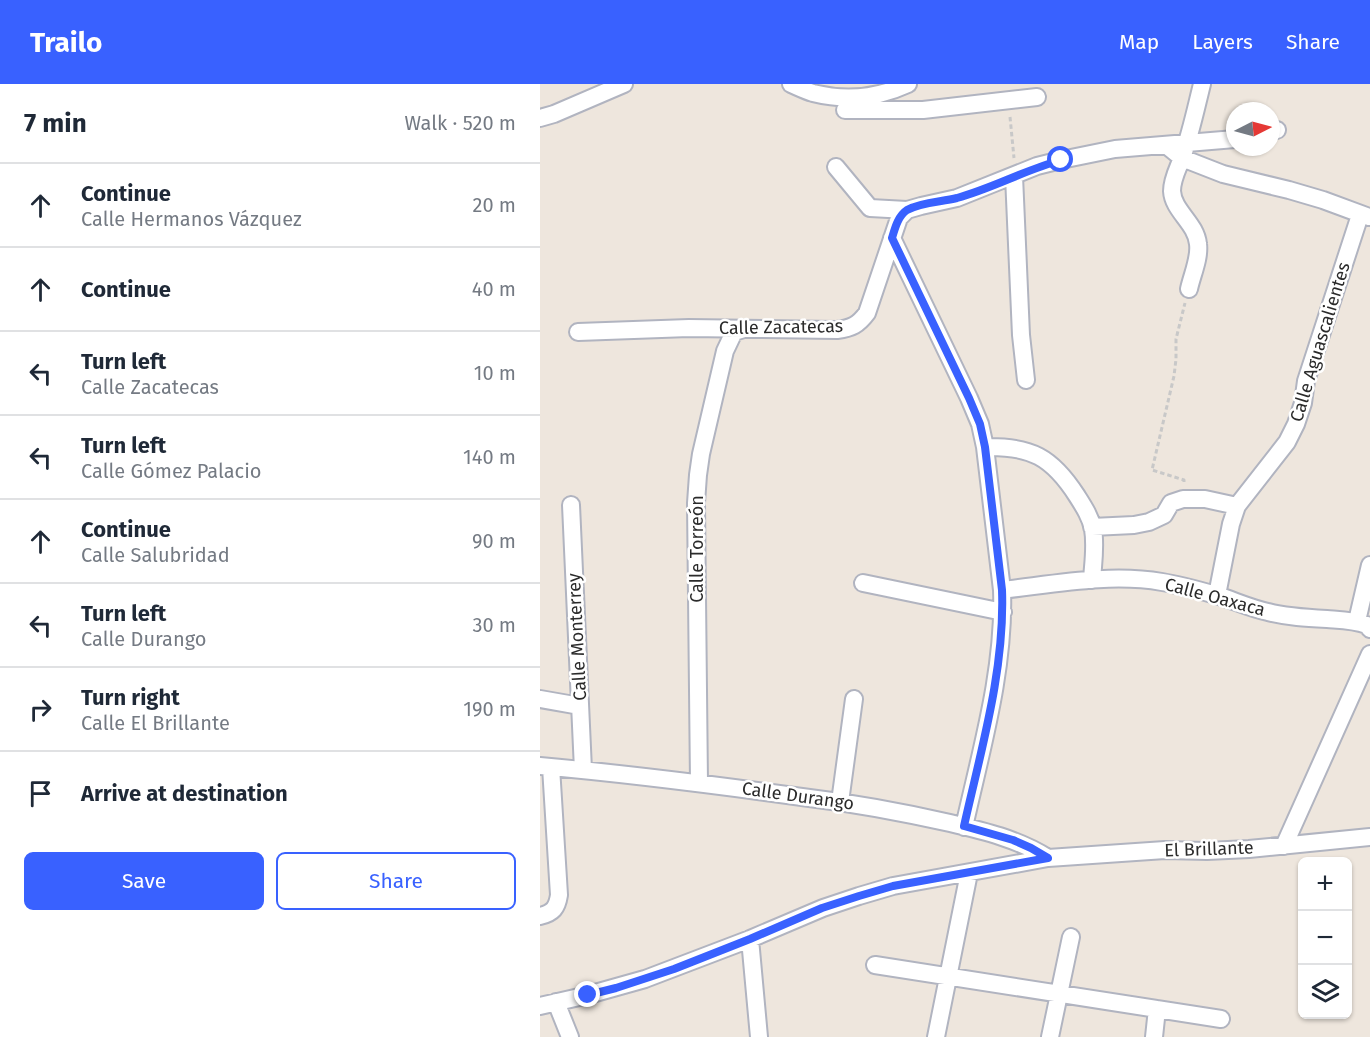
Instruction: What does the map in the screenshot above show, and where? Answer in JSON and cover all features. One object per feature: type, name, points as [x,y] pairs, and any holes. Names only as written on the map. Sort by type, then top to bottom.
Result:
[{"type":"street","points":[[540,118],[624,84]]},
{"type":"street","points":[[791,84],[812,93],[836,97],[881,94],[905,85],[923,110]]},
{"type":"street","points":[[862,84],[881,94]]},
{"type":"street","points":[[1189,289],[1198,256],[1198,244],[1191,226],[1174,202],[1172,191],[1202,84]]},
{"type":"street","points":[[845,110],[923,110],[1037,97]]},
{"type":"street","points":[[1184,151],[1226,141]]},
{"type":"street","points":[[836,167],[870,208],[907,210],[957,198],[1015,169],[1115,149],[1166,144],[1184,151],[1223,174],[1323,200],[1365,216]]},
{"type":"street","points":[[1015,169],[1021,335],[1026,380]]},
{"type":"street","name":"Calle Zacatecas","points":[[578,332],[689,328],[837,330],[850,328],[861,321],[867,313],[899,218],[907,210]]},
{"type":"street","name":"Calle Aguascalientes","points":[[1217,595],[1231,524],[1237,506],[1287,442],[1296,424],[1303,404],[1306,381],[1365,216]]},
{"type":"street","points":[[892,238],[969,398],[980,424],[985,447],[1003,612],[1001,645],[994,689],[964,826]]},
{"type":"street","name":"Calle Torreón","points":[[699,783],[696,503],[698,476],[725,351],[734,332],[744,329]]},
{"type":"street","points":[[985,447],[1024,450],[1040,457],[1055,468],[1068,483],[1088,513],[1092,527],[1094,543],[1092,580]]},
{"type":"street","points":[[1092,527],[1149,522],[1164,515],[1177,501],[1205,499],[1237,506]]},
{"type":"street","name":"Calle Monterrey","points":[[571,505],[583,770]]},
{"type":"street","points":[[1363,625],[1370,565]]},
{"type":"street","name":"Calle Oaxaca","points":[[1002,590],[1116,578],[1142,579],[1217,595],[1269,613],[1363,625]]},
{"type":"street","points":[[863,583],[1003,612]]},
{"type":"street","points":[[1284,846],[1370,654]]},
{"type":"street","points":[[540,699],[580,706]]},
{"type":"street","points":[[840,802],[854,699]]},
{"type":"street","points":[[540,916],[552,912],[557,906],[560,895],[545,766]]},
{"type":"street","name":"Calle Durango","points":[[545,766],[699,783],[913,814],[1013,840],[1048,858]]},
{"type":"street","name":"El Brillante","points":[[548,1004],[607,991],[645,979],[750,939],[822,908],[893,886],[1048,858],[1165,850],[1207,851],[1284,846],[1370,837]]},
{"type":"street","points":[[936,1037],[969,873]]},
{"type":"street","points":[[1050,1037],[1071,938]]},
{"type":"street","points":[[750,939],[759,1037]]},
{"type":"street","points":[[875,965],[1221,1019]]},
{"type":"street","points":[[548,1004],[570,1037]]},
{"type":"street","points":[[1154,1037],[1157,1009]]},
{"type":"path","points":[[1008,100],[1015,169]]},
{"type":"path","points":[[1177,501],[1184,480],[1152,470],[1174,376],[1176,339],[1189,289]]},
{"type":"route","points":[[588,995],[674,969],[822,908],[859,896],[893,886],[1048,858],[1013,840],[964,826],[994,689],[1001,645],[1003,612],[985,447],[980,424],[969,398],[892,238],[899,218],[907,210],[957,198],[1037,166],[1061,160]]}]
